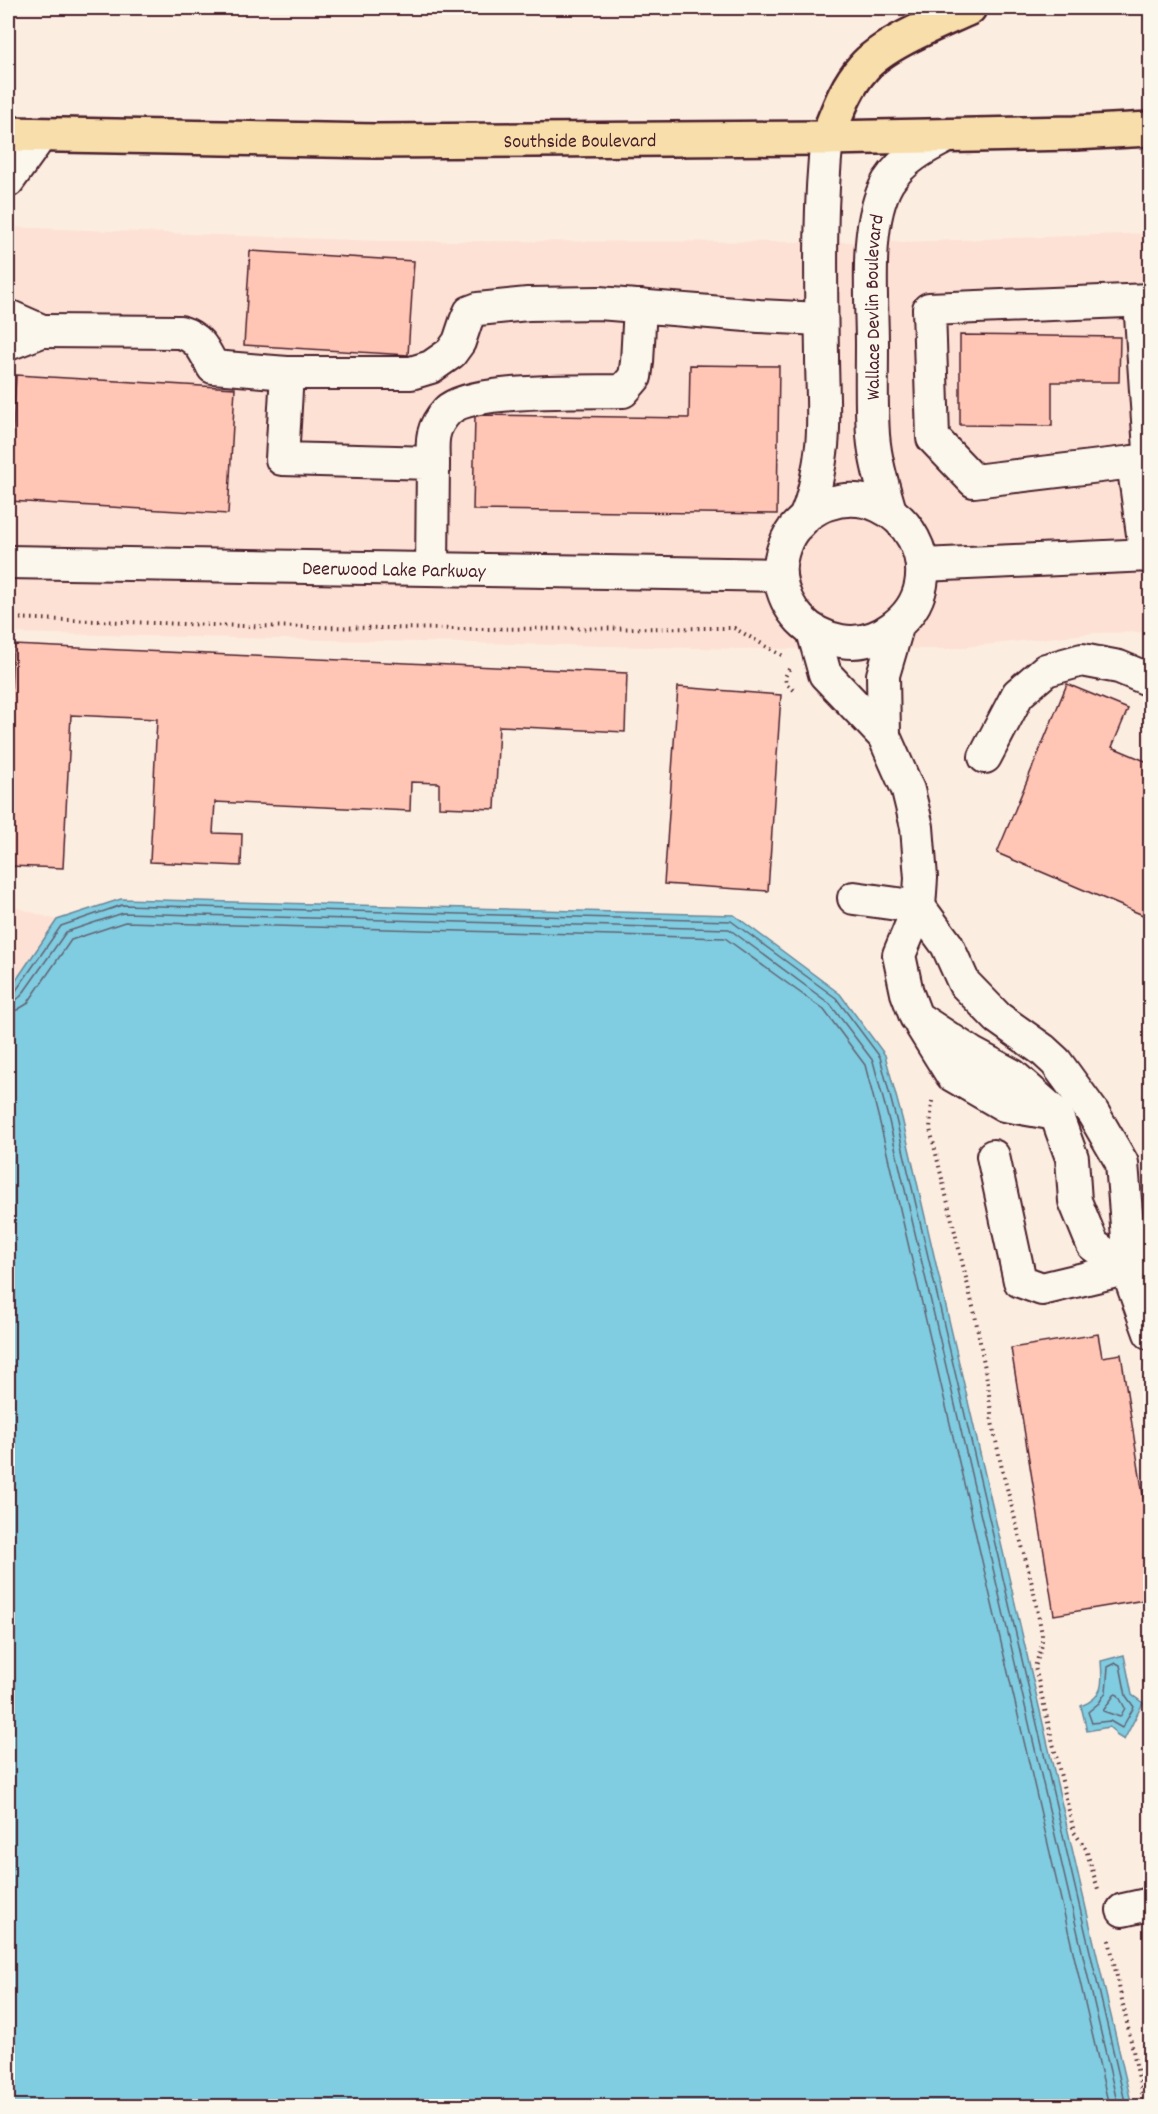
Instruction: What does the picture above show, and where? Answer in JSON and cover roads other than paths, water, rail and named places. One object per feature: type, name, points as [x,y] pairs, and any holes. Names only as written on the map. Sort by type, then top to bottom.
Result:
[{"type":"highway","points":[[827,138],[844,94],[864,66],[897,42],[969,8]]},
{"type":"highway","name":"Southside Boulevard","points":[[8,134],[375,141],[827,138],[1074,134],[1150,129]]},
{"type":"street","points":[[8,181],[41,135]]},
{"type":"street","name":"Wallace Devlin Boulevard","points":[[890,511],[873,437],[872,259],[874,225],[879,202],[888,183],[900,167],[918,150],[948,136]]},
{"type":"street","points":[[807,515],[822,446],[822,182],[827,138]]},
{"type":"street","points":[[922,565],[1148,555],[1145,457],[1145,300],[929,309],[933,438],[974,482],[1145,457]]},
{"type":"street","points":[[8,344],[42,331],[180,332],[193,336],[213,367],[287,373],[411,373],[431,367],[451,353],[459,342],[470,312],[478,309],[528,304],[587,303],[821,319]]},
{"type":"street","points":[[432,569],[432,433],[446,412],[456,404],[494,395],[623,391],[635,377],[640,306]]},
{"type":"street","points":[[8,316],[42,331]]},
{"type":"street","points":[[287,373],[282,459],[433,462]]},
{"type":"street","points":[[848,500],[869,501],[890,511],[906,526],[917,544],[922,565],[920,588],[912,608],[884,635],[857,642],[830,639],[813,631],[796,617],[784,597],[780,575],[782,552],[792,532],[807,515],[826,504],[848,500]]},
{"type":"street","name":"Deerwood Lake Parkway","points":[[8,562],[780,575]]},
{"type":"street","points":[[884,736],[883,675],[898,624]]},
{"type":"street","points":[[813,631],[825,674],[884,736],[908,790],[917,827],[921,878],[918,907],[899,955],[907,993],[916,1017],[952,1075],[1004,1105],[1056,1114]]},
{"type":"street","points":[[985,757],[1018,694],[1046,670],[1082,660],[1119,667],[1150,680]]},
{"type":"street","points":[[854,898],[918,907],[947,945],[964,983],[998,1018],[1056,1062],[1093,1113],[1122,1163],[1128,1238],[1139,1266],[1150,1333]]},
{"type":"street","points":[[916,1017],[971,1053],[990,1061],[1012,1075],[1056,1114],[1072,1158],[1075,1201],[1093,1245],[1139,1266]]},
{"type":"street","points":[[990,1061],[1013,1030]]},
{"type":"street","points":[[993,1156],[1020,1281],[1042,1289],[1139,1266]]},
{"type":"water","points":[[121,899],[734,915],[840,994],[885,1055],[902,1118],[1132,2106],[8,2106],[8,992],[57,920]]},
{"type":"water","points":[[1124,1655],[1132,1695],[1143,1703],[1124,1740],[1109,1727],[1087,1731],[1081,1706],[1098,1694],[1102,1683],[1101,1661]]}]
